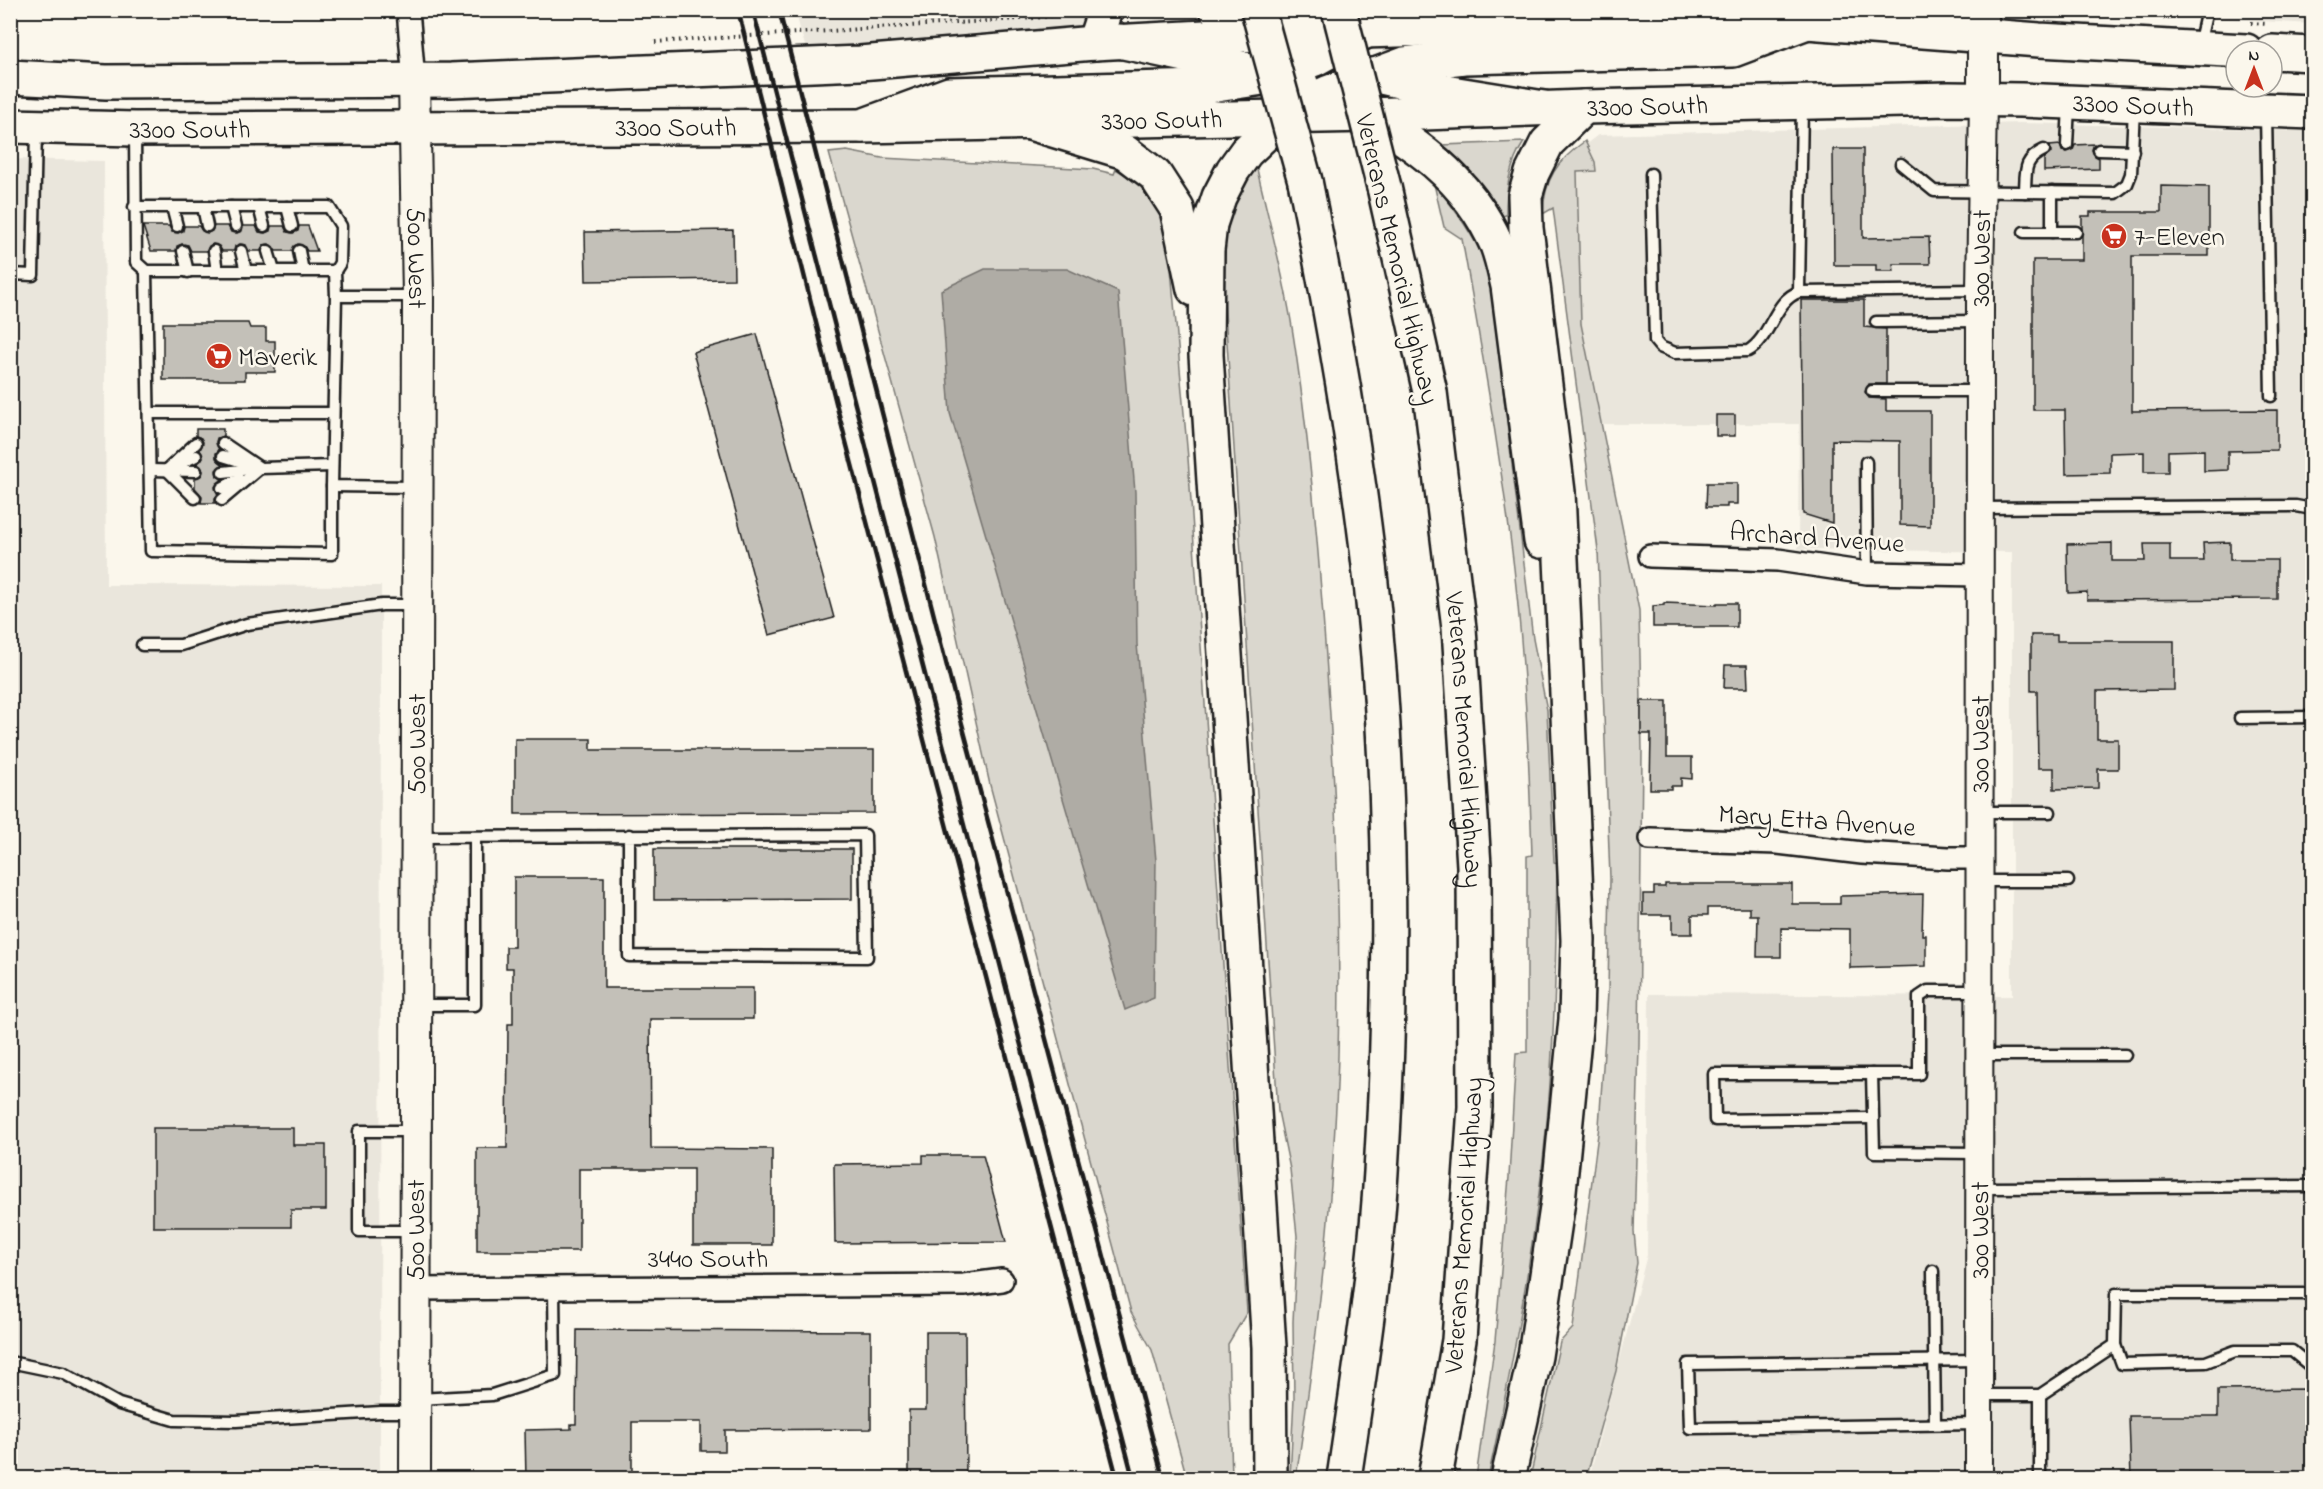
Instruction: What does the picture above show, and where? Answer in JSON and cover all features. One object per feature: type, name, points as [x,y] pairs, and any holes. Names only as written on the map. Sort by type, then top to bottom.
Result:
[{"type":"main road","points":[[1105,10],[1106,42],[1274,75],[1327,93],[1369,115],[1421,148],[1455,181],[1480,213],[1497,247],[1508,286],[1540,535],[1566,679]]},
{"type":"main road","points":[[1217,10],[1259,22],[1315,59],[1451,93],[1544,108]]},
{"type":"main road","name":"Veterans Memorial Highway","points":[[1339,10],[1384,187],[1430,392],[1459,628],[1474,866],[1475,1107],[1459,1340],[1435,1479]]},
{"type":"main road","points":[[862,126],[949,94],[1203,87],[1242,82],[1274,75],[1315,59],[1368,30],[1394,10]]},
{"type":"main road","name":"3300 South","points":[[10,77],[106,82],[414,81],[860,63],[1106,42],[1259,22],[1368,30],[1795,16],[1848,24],[1983,22],[2039,40],[2224,50]]},
{"type":"main road","points":[[1270,1479],[1269,1336],[1206,355],[1210,224],[1219,197],[1233,170],[1246,152],[1284,116],[1300,105],[1327,93],[1405,64],[1464,57],[1733,50],[1795,16]]},
{"type":"main road","points":[[1259,22],[1305,181],[1336,337],[1356,465],[1371,586],[1381,709],[1388,876],[1387,1038],[1381,1174],[1366,1324],[1344,1479]]},
{"type":"main road","name":"300 West","points":[[1983,22],[1983,99]]},
{"type":"main road","points":[[2284,53],[2313,54]]},
{"type":"main road","name":"500 West","points":[[414,81],[418,296],[415,1479]]},
{"type":"main road","name":"3300 South","points":[[23,126],[135,129],[862,126],[1983,99],[2313,112]]},
{"type":"main road","points":[[1509,1479],[1534,1356],[1558,1201],[1576,1019],[1578,929],[1558,492],[1526,228],[1525,196],[1532,173],[1547,143],[1584,107]]},
{"type":"main road","points":[[1027,122],[1125,152],[1155,175],[1177,209],[1206,355]]},
{"type":"street","name":"500 West","points":[[408,10],[414,81]]},
{"type":"street","name":"300 West","points":[[1979,1479],[1980,290],[1983,99]]},
{"type":"street","name":"Archard Avenue","points":[[1650,556],[1778,560],[1867,573],[1980,575]]},
{"type":"street","name":"Mary Etta Avenue","points":[[1650,839],[1778,843],[1862,853],[1948,858],[1980,870]]},
{"type":"street","name":"3440 South","points":[[415,1289],[964,1285],[1002,1281]]},
{"type":"lane","points":[[2199,49],[2207,10]]},
{"type":"lane","points":[[1799,292],[1802,102]]},
{"type":"lane","points":[[2067,145],[2069,102]]},
{"type":"lane","points":[[1901,164],[1934,191],[2115,193],[2127,184],[2131,174],[2134,105]]},
{"type":"lane","points":[[2266,111],[2271,396]]},
{"type":"lane","points":[[10,274],[33,275],[23,126]]},
{"type":"lane","points":[[135,129],[136,262],[146,271],[335,271]]},
{"type":"lane","points":[[2025,192],[2026,166],[2033,155],[2044,150]]},
{"type":"lane","points":[[2099,150],[2133,151]]},
{"type":"lane","points":[[1651,174],[1655,341],[1660,347],[1675,353],[1748,351],[1760,341],[1787,299],[1799,292],[1980,290]]},
{"type":"lane","points":[[2052,192],[2052,232]]},
{"type":"lane","points":[[135,207],[329,207],[341,226],[340,263],[335,271],[332,554],[151,551],[146,271]]},
{"type":"lane","points":[[172,207],[177,226]]},
{"type":"lane","points":[[203,207],[207,226]]},
{"type":"lane","points":[[231,207],[236,226]]},
{"type":"lane","points":[[259,207],[264,226]]},
{"type":"lane","points":[[287,207],[292,226]]},
{"type":"lane","points":[[2024,232],[2076,232]]},
{"type":"lane","points":[[183,251],[188,272]]},
{"type":"lane","points":[[214,251],[217,271]]},
{"type":"lane","points":[[240,251],[246,271]]},
{"type":"lane","points":[[268,251],[274,271]]},
{"type":"lane","points":[[298,251],[303,271]]},
{"type":"lane","points":[[336,296],[418,296]]},
{"type":"lane","points":[[1876,321],[1980,321]]},
{"type":"lane","points":[[1872,391],[1980,391]]},
{"type":"lane","points":[[149,413],[333,413]]},
{"type":"lane","points":[[167,470],[196,442]]},
{"type":"lane","points":[[223,443],[260,468]]},
{"type":"lane","points":[[167,470],[196,456]]},
{"type":"lane","points":[[222,456],[260,468]]},
{"type":"lane","points":[[1866,462],[1867,573]]},
{"type":"lane","points":[[222,472],[260,468],[332,466]]},
{"type":"lane","points":[[222,494],[260,468]]},
{"type":"lane","points":[[150,470],[196,471]]},
{"type":"lane","points":[[167,470],[195,493]]},
{"type":"lane","points":[[332,486],[417,487]]},
{"type":"lane","points":[[1980,508],[2296,506],[2313,509]]},
{"type":"lane","points":[[142,645],[181,645],[247,624],[382,605],[416,605]]},
{"type":"lane","points":[[2240,718],[2313,717]]},
{"type":"lane","points":[[1980,812],[2050,812]]},
{"type":"lane","points":[[417,837],[629,835],[865,835],[867,957],[629,956],[629,835]]},
{"type":"lane","points":[[416,1005],[476,1005],[476,837]]},
{"type":"lane","points":[[1980,870],[2068,881]]},
{"type":"lane","points":[[1873,1118],[1715,1120],[1714,1074],[1919,1074],[1919,997],[1928,991],[1980,991]]},
{"type":"lane","points":[[1980,1054],[2125,1055]]},
{"type":"lane","points":[[1872,1074],[1874,1152],[1979,1153]]},
{"type":"lane","points":[[416,1131],[359,1131],[358,1231],[416,1232]]},
{"type":"lane","points":[[1979,1188],[2313,1186]]},
{"type":"lane","points":[[1933,1271],[1935,1424]]},
{"type":"lane","points":[[10,1362],[63,1373],[119,1404],[174,1420],[236,1421],[381,1412],[444,1399],[492,1395],[555,1375],[554,1288]]},
{"type":"lane","points":[[2313,1294],[2116,1294],[2115,1345],[2122,1364],[2206,1362],[2235,1351],[2292,1351],[2309,1365],[2313,1365]]},
{"type":"lane","points":[[1979,1395],[2040,1395],[2115,1345]]},
{"type":"lane","points":[[1979,1360],[1688,1364],[1690,1428],[1979,1424]]},
{"type":"lane","points":[[2040,1395],[2040,1479]]},
{"type":"path","points":[[654,42],[1035,18],[1067,12]]},
{"type":"shaded area","points":[[795,11],[1091,11],[1096,30],[806,49]]},
{"type":"shaded area","points":[[2101,11],[2312,11],[2312,24]]},
{"type":"shaded area","points":[[2021,123],[2312,131],[2312,1478],[1589,1478],[1647,1255],[1649,994],[2012,996],[2012,552],[1798,549],[1799,424],[1581,424],[1558,165],[1598,135]]},
{"type":"shaded area","points":[[1585,141],[1595,162],[1596,171],[1577,172],[1581,324],[1639,610],[1642,751],[1639,1045],[1634,1232],[1637,1263],[1616,1371],[1586,1478],[1530,1478],[1560,1342],[1573,1328],[1599,1126],[1608,993],[1610,878],[1598,550],[1553,208],[1543,214],[1546,191],[1554,172],[1567,156]]},
{"type":"shaded area","points":[[1524,142],[1512,168],[1506,215],[1502,216],[1476,178],[1442,145]]},
{"type":"shaded area","points":[[847,151],[882,158],[1093,169],[1114,174],[1116,169],[1140,184],[1152,197],[1167,233],[1188,458],[1247,1312],[1228,1344],[1232,1478],[1187,1478],[1152,1350],[1131,1312],[990,785],[935,537],[829,153]]},
{"type":"shaded area","points":[[11,159],[104,161],[106,585],[381,586],[380,1478],[11,1478]]},
{"type":"shaded area","points":[[1256,165],[1287,301],[1308,447],[1326,657],[1337,856],[1339,1006],[1333,1162],[1311,1373],[1296,1478],[1290,1478],[1297,1236],[1290,1169],[1278,1111],[1223,282],[1224,249],[1229,221],[1239,194]]},
{"type":"shaded area","points":[[1434,184],[1466,226],[1489,272],[1533,639],[1547,710],[1554,862],[1557,863],[1556,960],[1550,1089],[1537,1211],[1507,1389],[1488,1478],[1476,1478],[1495,1341],[1509,1177],[1516,1053],[1527,1052],[1527,856],[1532,855],[1529,783],[1518,604],[1491,404],[1462,239],[1444,227]]},
{"type":"shaded area","points":[[985,269],[1067,269],[1118,292],[1135,492],[1137,644],[1156,861],[1154,998],[1125,1010],[950,413],[941,290]]},
{"type":"building","name":"7-Eleven","points":[[2094,144],[2092,150],[2099,158],[2099,169],[2044,171],[2044,159],[2051,153],[2050,146],[2060,145],[2062,151],[2067,152],[2073,150],[2075,145]]},
{"type":"building","points":[[1833,149],[1863,149],[1863,238],[1929,237],[1930,264],[1893,264],[1894,271],[1876,271],[1876,265],[1834,265]]},
{"type":"building","points":[[2161,186],[2209,187],[2209,256],[2132,256],[2132,411],[2277,410],[2277,450],[2228,451],[2228,470],[2204,471],[2204,450],[2168,451],[2168,472],[2144,472],[2144,452],[2110,453],[2110,473],[2066,474],[2065,410],[2033,410],[2033,260],[2082,260],[2082,216],[2090,216],[2090,212],[2161,212]]},
{"type":"building","points":[[143,226],[169,226],[172,232],[178,233],[183,231],[184,226],[199,226],[202,231],[208,233],[214,226],[228,226],[231,232],[237,233],[242,231],[243,226],[256,226],[259,232],[265,233],[270,231],[271,226],[284,226],[287,232],[293,233],[298,231],[299,226],[308,226],[317,251],[307,251],[304,246],[298,244],[292,251],[276,251],[269,244],[263,245],[261,251],[249,251],[246,245],[240,244],[235,246],[234,251],[222,251],[219,246],[213,244],[207,251],[191,251],[188,245],[182,244],[177,246],[176,251],[151,251]]},
{"type":"building","points":[[733,230],[734,279],[586,281],[585,232]]},
{"type":"building","points":[[1801,300],[1864,300],[1864,327],[1886,329],[1886,384],[1869,384],[1865,392],[1869,398],[1886,399],[1886,411],[1930,411],[1930,526],[1900,525],[1900,441],[1832,440],[1832,523],[1803,514]]},
{"type":"building","name":"Maverik","points":[[163,323],[248,323],[250,328],[266,328],[266,341],[275,341],[275,372],[245,372],[245,380],[163,380]]},
{"type":"building","points":[[757,334],[834,618],[769,635],[693,352]]},
{"type":"building","points":[[1716,415],[1735,415],[1735,436],[1716,436]]},
{"type":"building","name":"Maverik","points":[[196,429],[223,429],[223,436],[217,438],[216,442],[219,450],[216,458],[223,465],[216,470],[217,476],[222,479],[215,487],[218,494],[215,503],[201,503],[202,496],[195,488],[195,478],[202,475],[203,471],[197,464],[203,457],[200,450],[203,442],[196,436]]},
{"type":"building","points":[[1707,483],[1737,483],[1737,504],[1727,504],[1727,507],[1706,507]]},
{"type":"building","points":[[2230,542],[2230,560],[2277,560],[2277,599],[2087,600],[2087,592],[2068,593],[2067,544],[2112,543],[2112,561],[2145,561],[2144,544],[2170,544],[2170,561],[2204,561],[2203,543]]},
{"type":"building","points":[[1664,603],[1717,605],[1717,603],[1737,603],[1737,627],[1653,627],[1653,606],[1664,605]]},
{"type":"building","points":[[2031,635],[2057,635],[2057,641],[2174,641],[2174,690],[2097,691],[2097,739],[2118,739],[2118,769],[2098,769],[2098,788],[2054,789],[2054,768],[2038,768],[2037,691],[2031,691]]},
{"type":"building","points":[[1725,665],[1747,665],[1748,688],[1724,688]]},
{"type":"building","points":[[1641,701],[1667,701],[1667,757],[1692,757],[1692,779],[1681,778],[1681,786],[1671,786],[1671,789],[1650,789],[1651,734],[1641,734]]},
{"type":"building","points":[[515,739],[591,739],[591,750],[874,750],[874,813],[515,814]]},
{"type":"building","points":[[654,849],[852,849],[852,899],[654,900]]},
{"type":"building","points":[[514,877],[604,877],[604,988],[753,988],[753,1019],[650,1019],[651,1148],[772,1149],[772,1245],[693,1245],[693,1169],[579,1169],[579,1251],[477,1251],[477,1148],[507,1148],[508,1024],[513,1024],[513,968],[506,968],[506,947],[514,947]]},
{"type":"building","points":[[1665,884],[1792,884],[1792,904],[1840,904],[1840,896],[1923,894],[1922,935],[1926,935],[1926,966],[1850,968],[1850,929],[1781,928],[1781,957],[1757,957],[1758,915],[1750,915],[1750,908],[1708,908],[1708,915],[1692,915],[1692,934],[1672,934],[1672,915],[1643,915],[1643,894],[1654,894],[1654,887],[1665,887]]},
{"type":"building","points":[[153,1128],[293,1128],[293,1145],[326,1145],[326,1210],[291,1210],[291,1227],[153,1227]]},
{"type":"building","points":[[923,1155],[983,1155],[1006,1242],[835,1243],[834,1164],[923,1163]]},
{"type":"building","points":[[577,1330],[871,1331],[871,1429],[725,1430],[725,1451],[701,1451],[701,1422],[632,1422],[632,1479],[526,1479],[525,1430],[571,1429],[571,1424],[576,1424]]},
{"type":"building","points":[[926,1332],[965,1332],[966,1479],[909,1479],[909,1410],[926,1410]]},
{"type":"building","points":[[2313,1389],[2313,1479],[2131,1479],[2129,1416],[2218,1416],[2218,1390]]},
{"type":"railway","points":[[738,10],[839,415],[1117,1478]]},
{"type":"railway","points":[[753,10],[1133,1478]]},
{"type":"railway","points":[[779,10],[953,690],[1163,1478]]},
{"type":"place","name":"7-Eleven","points":[[2114,236]]},
{"type":"place","name":"Maverik","points":[[219,356]]}]
